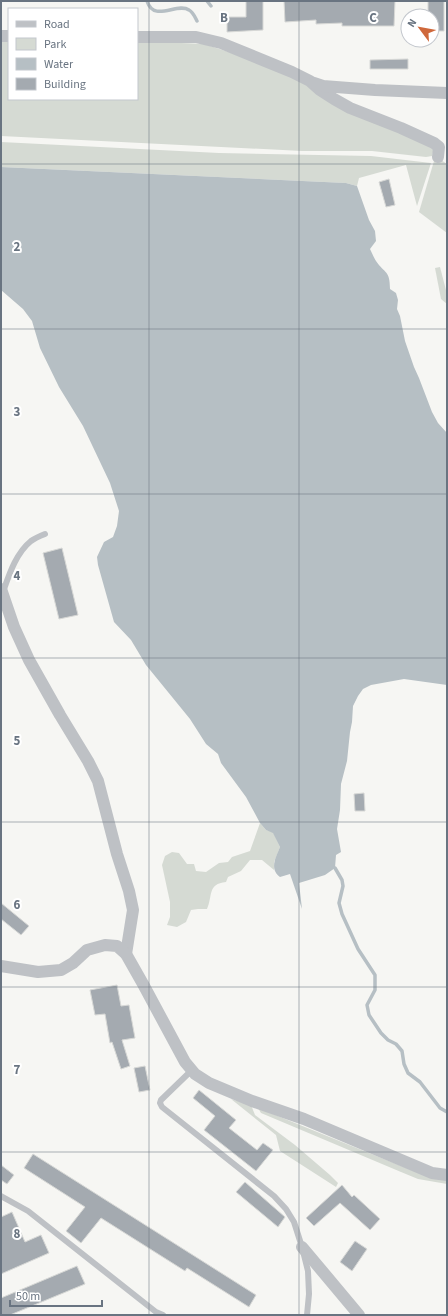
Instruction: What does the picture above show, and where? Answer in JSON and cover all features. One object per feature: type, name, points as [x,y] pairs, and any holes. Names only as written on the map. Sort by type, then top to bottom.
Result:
[{"type":"street","points":[[138,37],[196,37],[210,40],[292,72],[323,86],[447,93]]},
{"type":"street","points":[[310,81],[324,93],[350,108],[434,143],[439,146],[438,156]]},
{"type":"street","points":[[2,592],[14,627],[29,660],[88,761],[98,781],[133,910],[126,954]]},
{"type":"street","points":[[1,966],[38,972],[61,970],[73,963],[87,950],[105,945],[117,946],[126,954],[184,1062],[195,1074],[209,1083],[252,1102],[304,1119],[432,1173],[447,1175]]},
{"type":"street","points":[[302,1247],[320,1271],[359,1315]]},
{"type":"lane","points":[[2,592],[18,557],[25,547],[32,540],[45,534]]},
{"type":"lane","points":[[192,1070],[160,1103],[162,1107],[274,1196],[286,1209],[294,1222],[308,1271],[309,1294],[307,1315]]},
{"type":"lane","points":[[1,1196],[28,1211],[156,1312],[163,1315]]},
{"type":"green space","points":[[1,40],[8,40],[8,100],[138,100],[138,41],[204,44],[265,64],[434,148],[432,156],[426,157],[372,151],[302,151],[1,136]]},
{"type":"green space","points":[[1,142],[219,153],[371,156],[431,163],[417,206],[406,165],[359,178],[357,186],[346,183],[1,167]]},
{"type":"green space","points":[[438,158],[447,164],[447,233],[419,212],[434,161]]},
{"type":"green space","points":[[440,267],[447,294],[447,304],[441,299],[435,268]]},
{"type":"green space","points":[[260,823],[266,830],[273,832],[280,847],[274,862],[274,870],[262,860],[250,860],[241,871],[228,877],[226,882],[220,883],[213,888],[207,909],[191,910],[186,922],[177,927],[167,925],[170,917],[170,902],[162,865],[165,856],[172,852],[179,853],[187,864],[194,864],[196,871],[206,872],[219,863],[228,862],[232,857],[250,851]]},
{"type":"green space","points":[[231,1099],[251,1105],[255,1115],[295,1145],[330,1175],[338,1183],[336,1187],[280,1151],[276,1135]]},
{"type":"green space","points":[[258,1108],[411,1170],[447,1178],[447,1184],[418,1179],[261,1113]]},
{"type":"water","points":[[1,167],[346,183],[357,186],[369,220],[375,231],[376,241],[370,249],[376,261],[388,275],[390,289],[396,293],[398,300],[397,309],[400,316],[405,341],[414,367],[432,412],[438,423],[447,433],[447,685],[404,679],[371,685],[363,689],[358,696],[353,706],[347,761],[341,784],[340,810],[337,829],[341,852],[336,855],[335,868],[325,875],[299,883],[302,909],[290,874],[280,877],[275,870],[274,863],[280,847],[273,833],[266,830],[260,823],[246,797],[221,763],[218,754],[206,744],[190,719],[146,665],[131,640],[114,622],[97,557],[104,542],[113,537],[117,526],[119,511],[110,483],[83,426],[59,387],[40,348],[32,321],[23,309],[1,290]]},
{"type":"building","points":[[246,1],[263,1],[263,30],[227,32],[227,17],[246,17]]},
{"type":"building","points":[[284,1],[395,1],[394,26],[342,26],[342,23],[316,24],[316,20],[285,22]]},
{"type":"building","points":[[428,1],[444,1],[444,31],[440,31],[440,8],[428,8]]},
{"type":"building","points":[[408,59],[408,69],[370,69],[370,60]]},
{"type":"building","points":[[389,179],[395,205],[386,207],[379,182]]},
{"type":"building","points":[[62,548],[78,615],[59,619],[43,553]]},
{"type":"building","points":[[364,793],[365,811],[355,811],[354,794]]},
{"type":"building","points":[[1,903],[29,926],[21,935],[1,919]]},
{"type":"building","points":[[117,985],[121,1006],[129,1005],[135,1038],[122,1040],[130,1066],[121,1069],[112,1042],[110,1043],[105,1014],[95,1015],[90,990]]},
{"type":"building","points":[[145,1066],[150,1090],[139,1092],[134,1068]]},
{"type":"building","points":[[199,1090],[236,1120],[229,1128],[257,1150],[263,1143],[273,1150],[256,1171],[204,1130],[215,1116],[193,1098]]},
{"type":"building","points":[[33,1154],[256,1295],[249,1307],[187,1268],[185,1271],[101,1218],[81,1243],[66,1231],[85,1207],[24,1168]]},
{"type":"building","points":[[1,1165],[14,1175],[7,1184],[1,1180]]},
{"type":"building","points":[[245,1182],[285,1217],[278,1227],[236,1192]]},
{"type":"building","points":[[342,1185],[352,1197],[354,1195],[380,1219],[370,1230],[340,1203],[314,1226],[306,1218]]},
{"type":"building","points":[[12,1212],[25,1242],[41,1235],[49,1253],[1,1274],[1,1217]]},
{"type":"building","points":[[355,1241],[367,1249],[352,1271],[340,1262]]},
{"type":"building","points":[[77,1266],[85,1284],[10,1315],[1,1315],[1,1298]]},
{"type":"waterway","points":[[147,1],[150,7],[155,11],[184,8],[193,13],[197,21]]},
{"type":"waterway","points":[[207,1],[211,6]]},
{"type":"waterway","points":[[335,868],[342,880],[343,886],[339,903],[342,914],[358,949],[375,975],[375,990],[367,1005],[369,1015],[381,1033],[388,1040],[396,1044],[402,1051],[404,1064],[408,1073],[420,1082],[440,1108],[447,1112]]}]
